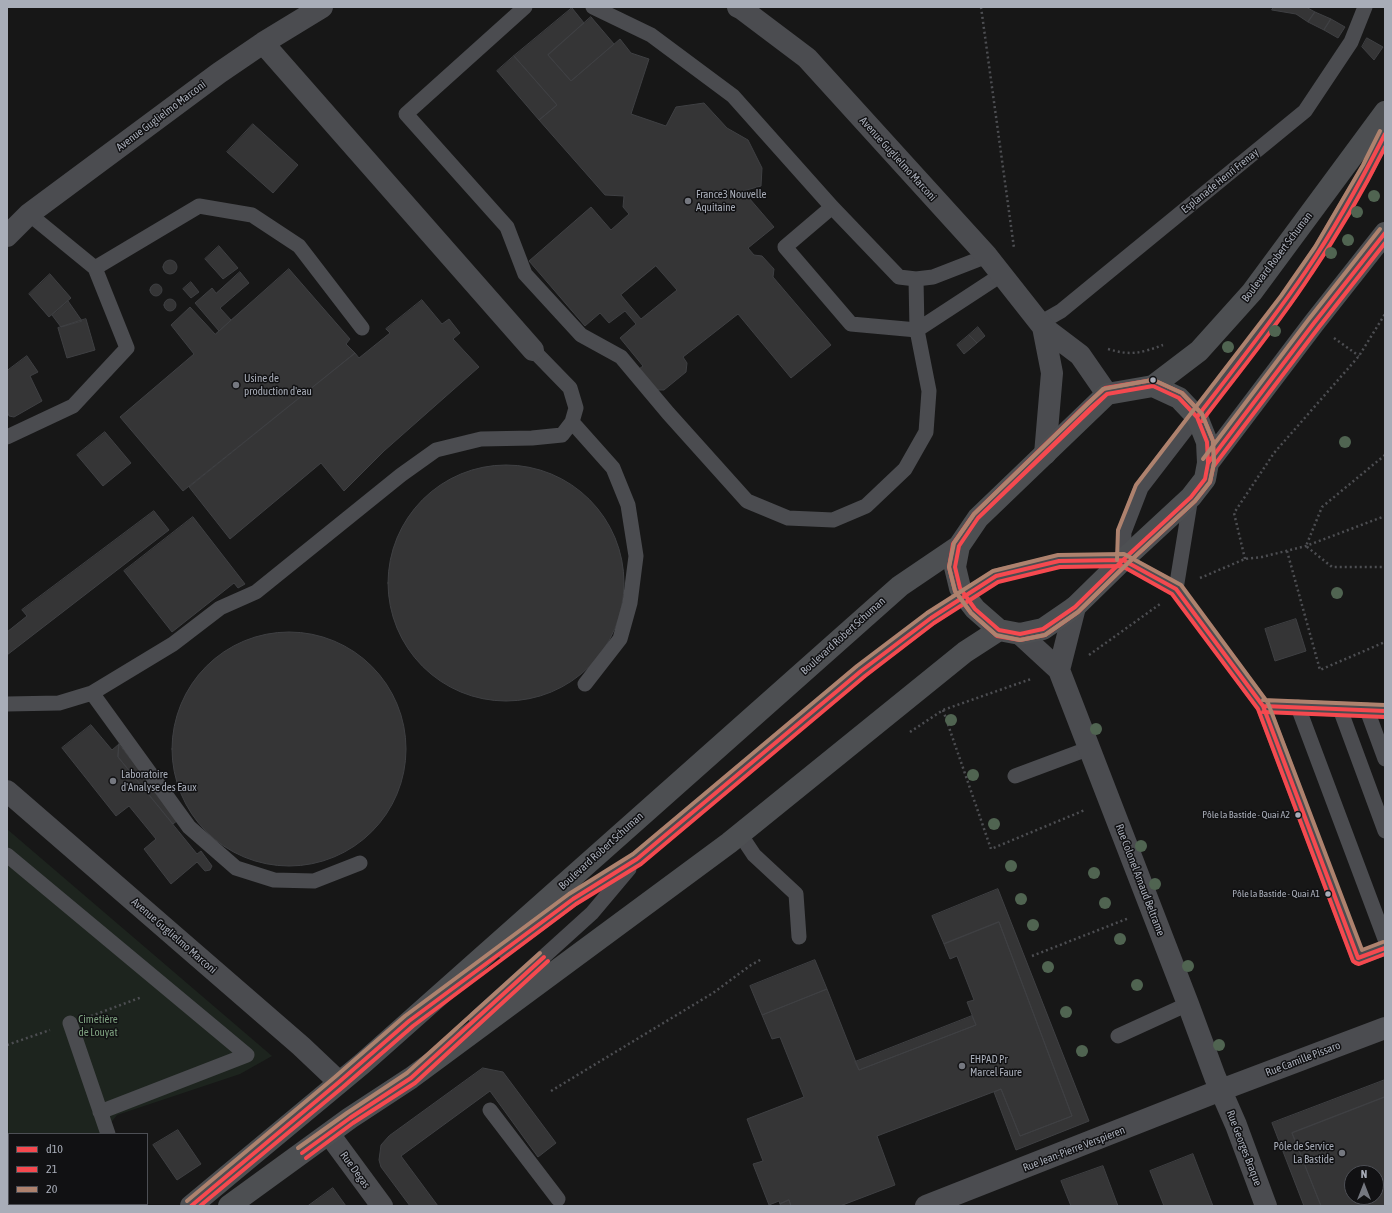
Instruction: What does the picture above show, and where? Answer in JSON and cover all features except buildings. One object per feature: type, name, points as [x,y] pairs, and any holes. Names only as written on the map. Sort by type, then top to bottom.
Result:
[{"type":"main road","name":"Boulevard Robert Schuman","points":[[1153,386],[1199,351],[1252,292],[1385,112]]},
{"type":"main road","points":[[1208,464],[1314,323],[1385,233]]},
{"type":"main road","points":[[1153,386],[1179,398],[1197,417],[1207,442],[1208,464],[1205,479],[1191,497],[1122,560],[1075,607],[1043,629],[1020,634],[998,630],[975,609],[960,588],[955,567],[959,546],[978,518],[1107,394],[1153,386]]},
{"type":"main road","name":"Boulevard Robert Schuman","points":[[191,1206],[339,1082],[409,1021],[900,586],[959,546]]},
{"type":"main road","points":[[229,1206],[350,1118],[411,1078],[740,834],[965,652],[998,630]]},
{"type":"street","name":"Avenue Guglielmo Marconi","points":[[7,236],[29,214],[219,73],[263,43],[322,7]]},
{"type":"street","name":"Avenue Guglielmo Marconi","points":[[738,7],[807,58],[987,256],[1042,325],[1080,355],[1107,394]]},
{"type":"street","points":[[263,43],[533,350]]},
{"type":"street","name":"Avenue Guglielmo Marconi","points":[[1042,325],[1052,373],[1045,454]]},
{"type":"street","points":[[1059,670],[1075,607]]},
{"type":"street","name":"Rue Colonel Arnaud Beltrame","points":[[1020,634],[1059,670],[1221,1090]]},
{"type":"street","name":"Avenue Guglielmo Marconi","points":[[7,791],[301,1046],[339,1082]]},
{"type":"street","name":"Rue Camille Pissaro","points":[[1221,1090],[1385,1028]]},
{"type":"street","name":"Rue Jean-Pierre Verspieren","points":[[926,1206],[1221,1090]]},
{"type":"street","name":"Rue Georges Braque","points":[[1221,1090],[1266,1206]]},
{"type":"street","name":"Rue Degas","points":[[329,1134],[382,1206]]},
{"type":"lane","points":[[525,7],[406,114],[507,227],[525,274],[581,335],[621,357],[668,413],[747,501],[788,518],[834,520],[866,506],[905,469],[926,432],[929,391],[917,330],[916,279]]},
{"type":"lane","points":[[593,7],[651,35],[733,96],[832,206],[899,277],[916,279],[933,277],[987,256]]},
{"type":"lane","name":"Esplanade Henri Frenay","points":[[1042,325],[1305,111],[1350,42],[1364,7]]},
{"type":"lane","points":[[1122,560],[1124,532],[1141,488],[1286,300],[1320,250],[1368,168],[1385,134]]},
{"type":"lane","points":[[94,268],[198,206],[252,215],[299,246],[362,328]]},
{"type":"lane","points":[[832,206],[785,247],[851,324],[917,330],[1001,275]]},
{"type":"lane","points":[[7,437],[73,406],[126,348],[94,268],[29,214]]},
{"type":"lane","points":[[7,704],[59,703],[92,693],[173,644],[220,608],[256,592],[401,475],[436,450],[481,439],[532,438],[562,435],[572,422],[576,408],[570,388],[533,350]]},
{"type":"lane","points":[[572,422],[613,468],[628,505],[636,556],[630,603],[620,639],[585,684]]},
{"type":"lane","points":[[1176,589],[1191,497]]},
{"type":"lane","points":[[409,1021],[573,899],[637,859],[861,672],[931,618],[996,576],[1059,561],[1122,560],[1176,589],[1263,706],[1358,958],[1385,948]]},
{"type":"lane","points":[[92,693],[188,827],[236,868],[274,880],[314,881],[360,863]]},
{"type":"lane","points":[[1263,706],[1385,711]]},
{"type":"lane","points":[[1298,707],[1385,939]]},
{"type":"lane","points":[[1340,709],[1385,830]]},
{"type":"lane","points":[[1367,710],[1385,759]]},
{"type":"lane","points":[[1015,776],[1090,748]]},
{"type":"lane","points":[[740,834],[754,854],[796,894],[799,937]]},
{"type":"lane","points":[[7,854],[247,1055],[100,1112]]},
{"type":"lane","points":[[411,1078],[592,913],[637,859]]},
{"type":"lane","points":[[1118,1036],[1188,1004]]},
{"type":"lane","points":[[70,1023],[108,1133]]},
{"type":"lane","points":[[490,1110],[558,1199]]},
{"type":"path","points":[[981,7],[1015,252]]},
{"type":"path","points":[[1245,559],[1234,513],[1274,453],[1359,356],[1385,314]]},
{"type":"path","points":[[1306,546],[1322,507],[1385,455]]},
{"type":"path","points":[[907,734],[943,710],[1059,670],[1083,659],[1158,606],[1176,589],[1245,559],[1262,557],[1306,546],[1385,516]]},
{"type":"path","points":[[1306,546],[1332,567],[1385,567]]},
{"type":"path","points":[[1287,551],[1320,670],[1385,642]]},
{"type":"path","points":[[943,710],[991,849],[1110,800]]},
{"type":"path","points":[[1032,956],[1152,909]]},
{"type":"path","points":[[551,1091],[713,993],[751,964],[762,959]]},
{"type":"green space","name":"Cimetière de Louyat","points":[[7,829],[272,1056],[240,1074],[117,1115],[109,1125],[113,1133],[8,1133],[8,1205],[136,1205],[7,1206]]},
{"type":"transit line","name":"20","points":[[1117,560],[1118,530],[1136,485],[1281,296],[1315,247],[1363,165],[1380,131]]},
{"type":"transit line","name":"d10","points":[[1197,417],[1266,327],[1328,238],[1385,134]]},
{"type":"transit line","name":"21","points":[[1202,421],[1272,330],[1321,259],[1359,196],[1385,147]]},
{"type":"transit line","name":"20","points":[[1203,459],[1309,319],[1380,229]]},
{"type":"transit line","name":"d10","points":[[1208,463],[1314,323],[1385,233]]},
{"type":"transit line","name":"21","points":[[1213,467],[1385,243]]},
{"type":"transit line","name":"20","points":[[1152,380],[1103,389],[974,514],[954,543],[949,567],[955,591],[971,613],[996,635],[1020,640],[1045,635],[1078,612],[1195,501],[1210,482],[1214,463],[1213,441],[1202,414],[1182,393],[1156,381]]},
{"type":"transit line","name":"21","points":[[1153,380],[1182,393],[1202,414],[1213,441],[1214,463],[1210,482],[1195,501],[1078,612],[1045,635],[1020,640],[997,636],[971,613],[955,591],[949,567],[953,544],[974,514],[1105,388],[1153,380]]},
{"type":"transit line","name":"d10","points":[[978,518],[959,546],[955,567],[960,588],[975,609],[999,630],[1020,634],[1043,629],[1075,607],[1191,497],[1205,479],[1208,463],[1207,442],[1197,417],[1179,398],[1153,386],[1107,394]]},
{"type":"transit line","name":"d10","points":[[978,518],[1107,394]]},
{"type":"transit line","name":"d10","points":[[978,518],[1107,394]]},
{"type":"transit line","name":"20","points":[[187,1201],[335,1077],[405,1016],[569,894],[633,854],[857,666],[927,613],[993,571],[1058,555],[1124,554],[1181,585],[1268,703],[1362,950],[1383,942]]},
{"type":"transit line","name":"d10","points":[[191,1206],[339,1082],[409,1021],[573,899],[637,859],[861,671],[931,618],[996,576],[1059,561],[1123,560],[1176,589],[1263,706],[1358,958],[1385,948]]},
{"type":"transit line","name":"21","points":[[200,1206],[343,1087],[413,1026],[576,904],[641,864],[865,676],[934,623],[998,582],[1060,567],[1122,566],[1172,594],[1258,709],[1353,961],[1359,964],[1385,954]]},
{"type":"transit line","name":"20","points":[[1263,700],[1385,705]]},
{"type":"transit line","name":"d10","points":[[1263,706],[1385,711]]},
{"type":"transit line","name":"21","points":[[1263,712],[1385,717]]},
{"type":"transit line","name":"20","points":[[298,1148],[407,1073],[540,953]]},
{"type":"transit line","name":"d10","points":[[302,1153],[350,1118],[411,1078],[544,957]]},
{"type":"transit line","name":"21","points":[[306,1158],[353,1123],[415,1083],[548,961]]},
{"type":"place","name":"France3 Nouvelle Aquitaine","points":[[688,201]]},
{"type":"place","name":"Usine de production d'eau","points":[[236,385]]},
{"type":"place","name":"Laboratoire d'Analyse des Eaux","points":[[113,781]]},
{"type":"place","name":"Pôle la Bastide - Quai A2","points":[[1298,815]]},
{"type":"place","name":"Pôle la Bastide - Quai A1","points":[[1328,894]]},
{"type":"place","name":"EHPAD Pr Marcel Faure","points":[[962,1066]]},
{"type":"place","name":"Pôle de Service La Bastide","points":[[1342,1153]]}]
